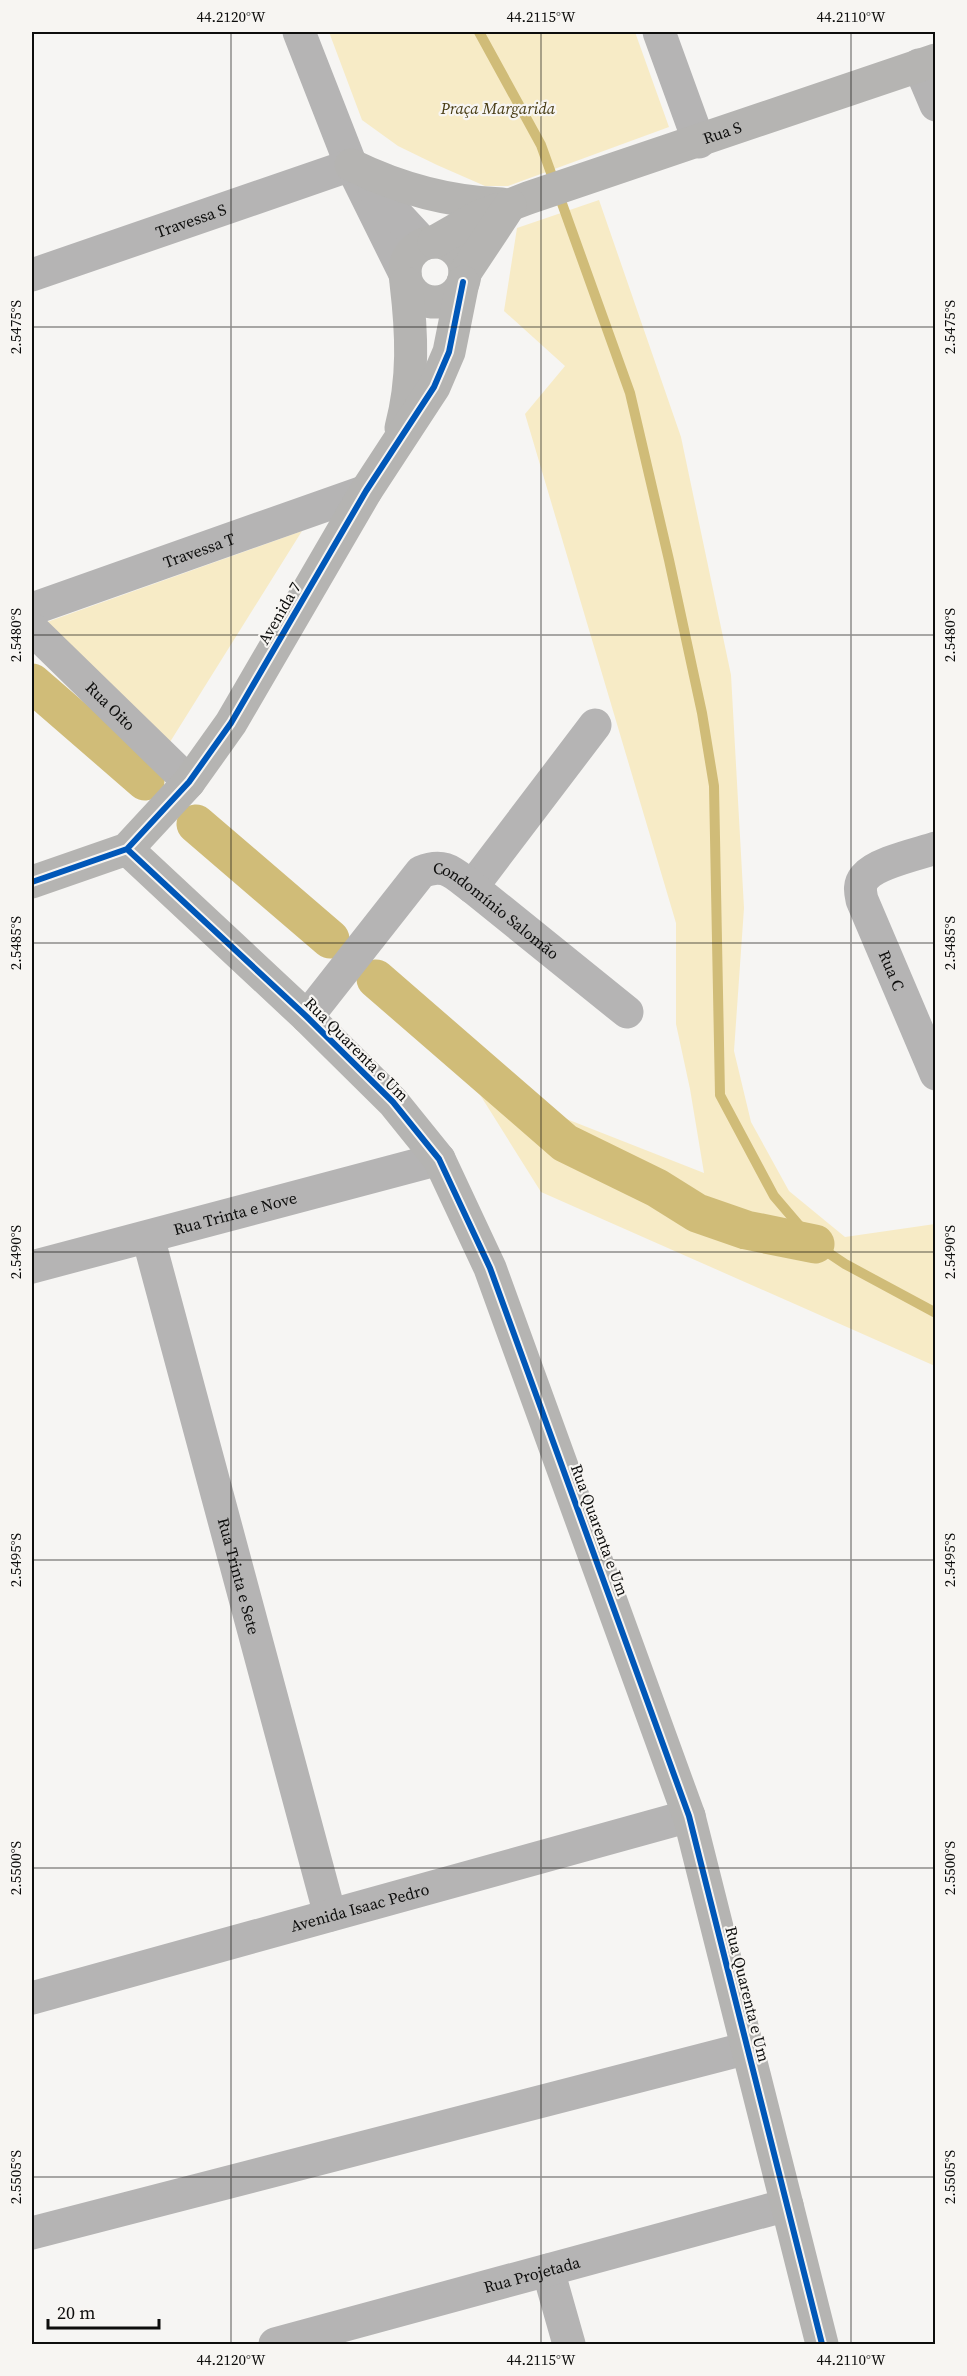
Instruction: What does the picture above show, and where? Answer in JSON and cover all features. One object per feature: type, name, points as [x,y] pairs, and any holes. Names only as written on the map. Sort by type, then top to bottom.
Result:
[{"type":"street","points":[[300,32],[351,165],[406,278],[420,298],[441,302],[459,291],[464,277],[519,201]]},
{"type":"street","points":[[659,32],[699,142]]},
{"type":"street","points":[[927,63],[936,105]]},
{"type":"street","name":"Rua S","points":[[429,243],[476,218],[519,201],[927,63]]},
{"type":"street","points":[[351,165],[381,180],[444,199],[519,201]]},
{"type":"street","points":[[351,165],[429,243]]},
{"type":"street","name":"Travessa S","points":[[32,275],[351,165]]},
{"type":"street","points":[[406,278],[405,264],[410,255],[416,248],[429,243],[444,243],[460,254],[464,277]]},
{"type":"street","name":"Avenida 7","points":[[32,882],[127,849],[189,782],[231,723],[366,491],[434,387],[449,352],[464,277]]},
{"type":"street","name":"Avenida 7","points":[[397,444],[408,398],[412,358],[412,330],[406,278]]},
{"type":"street","name":"Travessa T","points":[[32,609],[366,491]]},
{"type":"street","name":"Rua Oito","points":[[32,629],[189,782]]},
{"type":"street","points":[[472,887],[595,725]]},
{"type":"street","name":"Rua C","points":[[936,848],[873,870],[864,878],[860,888],[862,900],[936,1074]]},
{"type":"street","name":"Rua Quarenta e Um","points":[[127,849],[307,1017],[393,1102],[439,1159],[490,1268],[689,1816],[822,2344]]},
{"type":"street","name":"Condomínio Salomão","points":[[307,1017],[421,872],[431,867],[446,868],[472,887],[627,1012]]},
{"type":"street","name":"Rua Trinta e Nove","points":[[32,1267],[439,1159]]},
{"type":"street","name":"Rua Trinta e Sete","points":[[148,1237],[330,1915]]},
{"type":"street","name":"Avenida Isaac Pedro","points":[[32,1998],[689,1816]]},
{"type":"street","points":[[32,2233],[747,2048]]},
{"type":"street","name":"Rua Projetada","points":[[275,2344],[787,2205]]},
{"type":"street","points":[[548,2270],[569,2344]]},
{"type":"green space","name":"Praça Margarida","points":[[329,32],[635,32],[669,127],[508,186],[485,186],[398,146],[362,120]]},
{"type":"green space","points":[[599,200],[681,437],[731,675],[744,908],[734,1051],[751,1122],[789,1191],[845,1237],[935,1224],[935,1366],[541,1192],[472,1082],[704,1173],[676,1024],[676,923],[525,414],[565,366],[504,311],[517,228]]},
{"type":"green space","points":[[302,531],[170,742],[47,622]]},
{"type":"waterway","points":[[479,32],[541,145],[630,393],[669,560],[702,713],[714,786],[720,1095],[774,1196],[815,1244],[845,1264],[936,1313]]},
{"type":"waterway","points":[[32,683],[145,781]]},
{"type":"waterway","points":[[196,824],[330,939]]},
{"type":"waterway","points":[[376,979],[565,1143],[657,1188],[697,1213],[746,1230],[815,1244]]},
{"type":"cycle path","points":[[32,882],[127,849],[189,782],[231,723],[366,491],[434,387],[449,352],[463,282]]},
{"type":"cycle path","points":[[127,849],[307,1017],[393,1102],[439,1159],[490,1268],[689,1816],[822,2344]]}]
